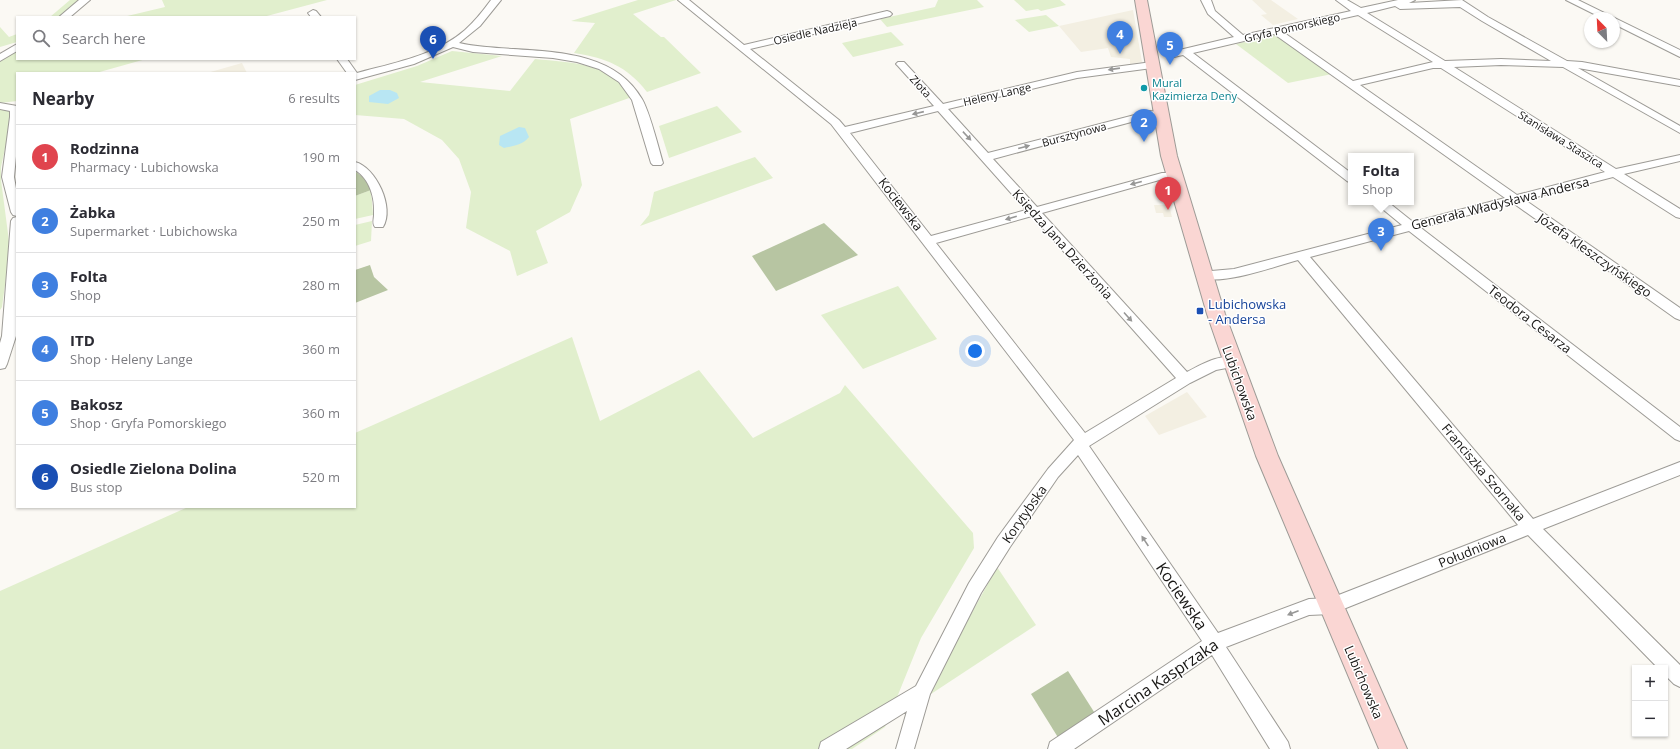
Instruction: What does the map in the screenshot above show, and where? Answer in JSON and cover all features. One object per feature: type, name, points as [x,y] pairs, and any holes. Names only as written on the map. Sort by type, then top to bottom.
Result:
[{"type":"street","points":[[65,16],[85,0]]},
{"type":"street","points":[[356,77],[422,56],[451,44],[470,30],[496,0]]},
{"type":"street","name":"Kociewska","points":[[683,0],[835,122],[843,131],[929,240],[1081,443],[1214,643],[1281,749]]},
{"type":"street","name":"Lubichowska","points":[[1141,0],[1169,156],[1204,275],[1232,362],[1267,456],[1393,749]]},
{"type":"street","points":[[1206,0],[1211,12],[1242,39]]},
{"type":"street","name":"Stanisława Staszica","points":[[1341,0],[1680,214]]},
{"type":"street","name":"Gryfa Pomorskiego","points":[[1174,54],[1410,0]]},
{"type":"street","points":[[1571,0],[1596,12]]},
{"type":"street","points":[[1385,6],[1459,2],[1485,19],[1680,130]]},
{"type":"street","name":"Osiedle Nadzieja","points":[[742,48],[887,14]]},
{"type":"street","points":[[1620,23],[1680,54]]},
{"type":"street","name":"Józefa Kleszczyńskiego","points":[[1276,31],[1680,315]]},
{"type":"street","points":[[451,44],[470,48],[582,60],[604,68],[617,76],[629,87],[638,100],[657,163]]},
{"type":"street","points":[[0,58],[16,48]]},
{"type":"street","points":[[1186,52],[1348,177]]},
{"type":"street","points":[[343,60],[351,72]]},
{"type":"street","points":[[1352,84],[1433,65],[1501,62],[1564,64],[1607,68],[1680,83]]},
{"type":"street","name":"Złota","points":[[901,64],[941,107]]},
{"type":"street","name":"Heleny Lange","points":[[843,131],[1077,75],[1152,65]]},
{"type":"street","points":[[0,106],[15,109],[16,120],[8,171],[13,183],[16,205]]},
{"type":"street","name":"Księdza Jana Dzierżonia","points":[[941,107],[1033,212],[1185,380]]},
{"type":"street","name":"Bursztynowa","points":[[986,157],[1150,114],[1161,114]]},
{"type":"street","name":"Generała Władysława Andersa","points":[[1204,275],[1212,276],[1234,273],[1615,173],[1680,158]]},
{"type":"street","points":[[356,165],[368,175],[376,188],[380,216],[379,224]]},
{"type":"street","points":[[929,240],[1162,176],[1174,175]]},
{"type":"street","name":"Teodora Cesarza","points":[[1384,205],[1680,435]]},
{"type":"street","points":[[0,364],[9,336],[9,318],[16,251]]},
{"type":"street","name":"Franciszka Szornaka","points":[[1301,256],[1530,527],[1680,678]]},
{"type":"street","name":"Korytybska","points":[[905,749],[922,692],[975,588],[1053,473],[1081,443],[1185,380],[1213,365],[1232,362]]},
{"type":"street","name":"Południowa","points":[[1331,606],[1680,468]]},
{"type":"street","name":"Marcina Kasprzaka","points":[[1057,749],[1163,679],[1214,643],[1309,607],[1331,606]]},
{"type":"street","points":[[828,749],[922,692]]},
{"type":"shaded area","points":[[1252,0],[1271,0],[1298,19],[1273,25],[1261,15],[1267,14]]},
{"type":"shaded area","points":[[1133,10],[1142,62],[1130,64],[1130,59],[1111,57],[1108,48],[1081,52],[1059,26]]},
{"type":"shaded area","points":[[242,63],[246,72],[210,72]]},
{"type":"shaded area","points":[[1154,205],[1169,205],[1172,217],[1164,217],[1163,213],[1156,213]]},
{"type":"shaded area","points":[[1187,392],[1207,417],[1159,435],[1145,416]]},
{"type":"green space","points":[[70,0],[83,0],[62,16],[51,16]]},
{"type":"green space","points":[[162,0],[327,0],[267,16],[127,16],[165,7]]},
{"type":"green space","points":[[638,0],[676,0],[633,14],[661,37],[664,37],[701,73],[647,92],[632,76],[615,65],[586,55],[574,53],[595,23],[571,21]]},
{"type":"green space","points":[[938,0],[977,0],[984,7],[887,27],[880,19],[935,7]]},
{"type":"green space","points":[[1014,0],[1060,0],[1066,5],[1041,11],[1038,9],[1026,11]]},
{"type":"green space","points":[[1046,15],[1059,26],[1029,32],[1015,20]]},
{"type":"green space","points":[[0,27],[9,37],[16,34],[16,42],[0,47]]},
{"type":"green space","points":[[891,32],[904,45],[853,57],[842,43]]},
{"type":"green space","points":[[1275,35],[1332,74],[1288,83],[1236,44]]},
{"type":"green space","points":[[16,50],[16,60],[142,60],[100,72],[16,72],[16,101],[0,103],[0,61]]},
{"type":"green space","points":[[452,51],[502,56],[420,82],[510,91],[535,59],[563,62],[589,66],[601,71],[623,85],[632,97],[570,119],[582,185],[570,212],[536,231],[548,263],[517,276],[510,251],[466,228],[471,192],[459,159],[442,140],[404,119],[356,115],[356,85],[417,66]]},
{"type":"green space","points":[[717,106],[742,132],[669,158],[659,126]]},
{"type":"green space","points":[[0,108],[10,111],[11,121],[1,167],[1,180],[10,249],[2,307],[0,310]]},
{"type":"green space","points":[[755,157],[773,178],[640,226],[649,215],[654,192]]},
{"type":"green space","points":[[356,172],[365,179],[371,190],[356,196]]},
{"type":"green space","points":[[371,190],[373,215],[356,219],[356,196]]},
{"type":"green space","points":[[372,221],[371,241],[356,246],[356,225]]},
{"type":"green space","points":[[824,223],[858,255],[776,291],[752,256]]},
{"type":"green space","points":[[370,265],[374,277],[388,290],[356,303],[356,270]]},
{"type":"green space","points":[[898,286],[937,339],[863,369],[821,315]]},
{"type":"green space","points":[[572,337],[600,421],[699,370],[753,438],[840,393],[845,385],[973,533],[974,548],[921,638],[885,727],[852,749],[0,749],[0,591],[186,508],[356,508],[356,433]]},
{"type":"green space","points":[[997,567],[1036,625],[931,694],[963,629]]},
{"type":"green space","points":[[1068,671],[1096,715],[1059,739],[1031,694]]},
{"type":"water","points":[[380,90],[390,90],[397,93],[399,98],[388,104],[369,102],[369,96]]},
{"type":"water","points":[[519,127],[525,128],[529,137],[527,140],[518,145],[504,148],[499,145],[500,136]]},
{"type":"place","name":"ITD","points":[[1120,54]]},
{"type":"place","name":"Osiedle Zielona Dolina","points":[[433,59]]},
{"type":"place","name":"Bakosz","points":[[1170,65]]},
{"type":"place","name":"Mural Kazimierza Deny","points":[[1144,88]]},
{"type":"place","name":"Żabka","points":[[1144,142]]},
{"type":"place","name":"Rodzinna","points":[[1168,210]]},
{"type":"place","name":"Folta","points":[[1381,251]]},
{"type":"place","name":"Lubichowska - Andersa","points":[[1200,311]]}]
